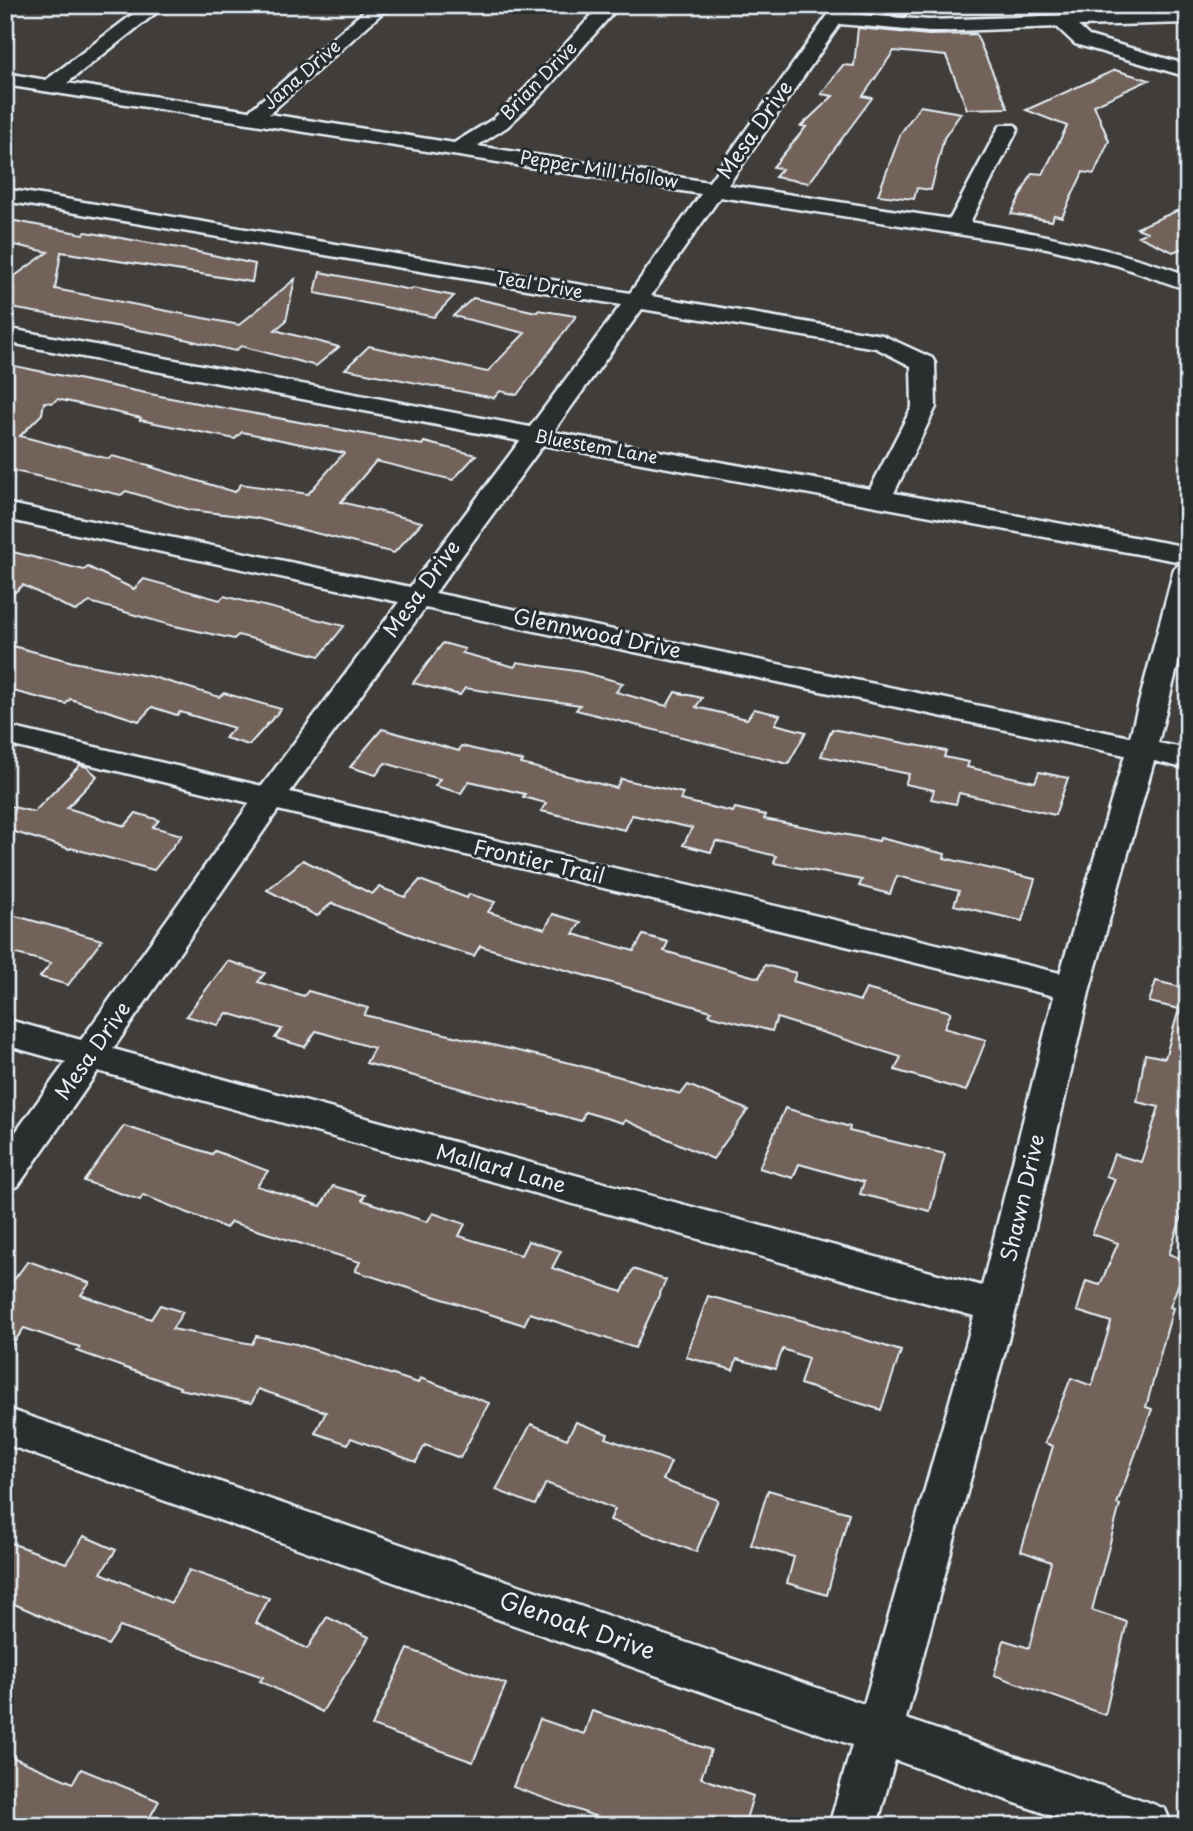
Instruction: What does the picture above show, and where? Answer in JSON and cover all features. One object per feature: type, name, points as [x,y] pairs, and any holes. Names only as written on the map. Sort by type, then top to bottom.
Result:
[{"type":"street","points":[[50,86],[156,5]]},
{"type":"street","name":"Jana Drive","points":[[255,116],[382,5]]},
{"type":"street","name":"Brian Drive","points":[[460,148],[499,122],[534,92],[611,5]]},
{"type":"street","points":[[839,11],[929,26],[1188,17]]},
{"type":"street","name":"Mesa Drive","points":[[5,1176],[269,799],[636,301],[839,11]]},
{"type":"street","points":[[1063,23],[1082,40],[1188,71]]},
{"type":"street","name":"Pepper Mill Hollow","points":[[5,79],[957,226],[1088,250],[1186,281]]},
{"type":"street","points":[[957,226],[1008,129]]},
{"type":"street","name":"Teal Drive","points":[[5,195],[882,342],[923,363],[924,407],[878,499]]},
{"type":"street","name":"Bluestem Lane","points":[[5,335],[536,436],[1188,555]]},
{"type":"street","name":"Glennwood Drive","points":[[5,511],[1188,759]]},
{"type":"street","name":"Shawn Drive","points":[[853,1826],[997,1306],[1073,988],[1142,748],[1188,569]]},
{"type":"street","name":"Frontier Trail","points":[[5,735],[1073,988]]},
{"type":"street","name":"Mallard Lane","points":[[5,1032],[997,1306]]},
{"type":"street","name":"Glenoak Drive","points":[[5,1426],[1148,1826]]},
{"type":"building","points":[[861,5],[907,5],[906,16],[860,12]]},
{"type":"building","points":[[858,28],[929,35],[976,34],[1008,108],[967,109],[946,56],[894,51],[863,96],[872,98],[809,183],[775,177],[782,169],[773,167],[806,127],[801,126],[833,96],[821,94],[843,65],[854,66]]},
{"type":"building","points":[[1115,70],[1149,80],[1094,105],[1109,141],[1094,174],[1083,172],[1062,217],[1054,215],[1052,221],[1011,214],[1032,173],[1043,174],[1067,126],[1026,110]]},
{"type":"building","points":[[920,106],[961,113],[944,138],[931,190],[917,188],[914,199],[878,195],[901,133]]},
{"type":"building","points":[[1188,206],[1188,246],[1173,252],[1138,236],[1147,232],[1137,228]]},
{"type":"building","points":[[5,219],[179,248],[255,264],[252,282],[61,252],[55,289],[239,325],[295,279],[286,321],[275,330],[339,347],[316,366],[241,346],[235,351],[167,335],[5,307],[5,283],[48,252],[5,243]]},
{"type":"building","points":[[320,272],[454,296],[434,317],[315,293]]},
{"type":"building","points":[[473,298],[537,312],[576,316],[517,395],[500,391],[494,398],[345,369],[369,346],[487,372],[525,333],[453,316]]},
{"type":"building","points":[[5,364],[422,445],[424,442],[476,455],[453,480],[376,461],[341,502],[422,522],[394,553],[256,518],[190,510],[126,491],[121,495],[5,469]],"holes":[[[57,399],[141,418],[140,420],[235,439],[242,432],[344,453],[308,494],[241,484],[235,492],[151,467],[153,466],[112,456],[109,459],[20,436],[42,414],[44,402],[53,403]]]},
{"type":"building","points":[[5,550],[84,570],[88,567],[134,589],[144,579],[220,600],[224,596],[344,626],[320,656],[238,635],[234,639],[170,625],[90,602],[75,611],[23,585],[5,601]]},
{"type":"building","points":[[443,643],[465,649],[462,653],[515,667],[517,662],[582,672],[623,683],[616,692],[667,706],[675,692],[702,698],[696,707],[747,719],[754,709],[780,715],[775,724],[806,732],[788,764],[576,710],[580,705],[465,688],[460,695],[413,683]]},
{"type":"building","points":[[5,644],[73,662],[153,677],[219,697],[224,693],[281,709],[249,745],[225,738],[234,728],[180,712],[177,715],[152,707],[139,721],[70,699],[66,704],[44,699],[5,689]]},
{"type":"building","points":[[382,729],[459,751],[461,746],[523,761],[521,764],[616,788],[621,779],[683,793],[680,800],[733,812],[735,808],[766,815],[764,819],[879,841],[880,838],[945,854],[944,858],[1035,879],[1022,921],[954,905],[959,891],[897,876],[890,894],[859,886],[862,880],[774,863],[776,856],[716,841],[711,852],[683,845],[692,828],[632,815],[625,830],[541,811],[546,803],[523,797],[525,794],[469,781],[461,793],[435,786],[440,779],[385,763],[376,775],[350,767]]},
{"type":"building","points":[[832,729],[946,751],[944,757],[969,762],[967,767],[1035,782],[1039,772],[1068,778],[1055,815],[959,793],[956,804],[931,799],[934,790],[905,784],[909,774],[821,756]]},
{"type":"building","points":[[80,765],[87,767],[97,776],[67,808],[125,826],[136,813],[159,820],[153,827],[182,835],[154,870],[5,829],[5,805],[34,812]]},
{"type":"building","points":[[303,860],[372,894],[379,887],[405,897],[420,880],[467,898],[469,894],[495,902],[488,912],[545,929],[553,914],[581,922],[573,934],[634,951],[643,935],[668,942],[664,951],[759,978],[765,965],[796,973],[793,981],[860,1001],[866,989],[951,1012],[944,1028],[986,1040],[966,1091],[895,1070],[901,1057],[777,1018],[772,1031],[709,1015],[711,1011],[480,946],[474,956],[434,944],[332,903],[317,916],[267,890]]},
{"type":"building","points":[[5,913],[102,940],[68,985],[40,977],[51,963],[5,951]]},
{"type":"building","points":[[228,961],[265,973],[258,982],[304,996],[308,991],[368,1008],[364,1015],[574,1064],[681,1094],[688,1085],[748,1110],[713,1159],[625,1120],[623,1123],[585,1112],[581,1121],[366,1063],[374,1048],[316,1031],[305,1047],[275,1038],[282,1029],[227,1013],[218,1025],[186,1016]]},
{"type":"building","points":[[1156,981],[1188,989],[1188,1198],[1169,1254],[1187,1261],[1170,1307],[1173,1308],[1146,1407],[1152,1409],[1117,1504],[1120,1505],[1092,1610],[1127,1622],[1105,1715],[994,1675],[1004,1640],[1029,1648],[1051,1562],[1021,1551],[1053,1446],[1045,1443],[1071,1378],[1092,1386],[1111,1322],[1077,1311],[1086,1281],[1100,1285],[1118,1243],[1092,1234],[1115,1179],[1106,1176],[1114,1154],[1141,1162],[1159,1107],[1137,1102],[1145,1054],[1165,1058],[1179,1009],[1149,1002]]},
{"type":"building","points":[[785,1108],[850,1127],[849,1131],[945,1154],[930,1211],[860,1194],[864,1182],[799,1164],[793,1178],[759,1168]]},
{"type":"building","points":[[124,1126],[212,1154],[215,1151],[268,1171],[257,1186],[321,1206],[333,1186],[365,1195],[362,1200],[427,1222],[433,1213],[465,1224],[459,1236],[521,1255],[528,1241],[561,1251],[552,1268],[622,1292],[633,1269],[666,1280],[635,1348],[530,1313],[524,1325],[355,1271],[360,1262],[231,1222],[226,1228],[143,1195],[140,1200],[84,1181]]},
{"type":"building","points":[[28,1261],[90,1283],[81,1295],[151,1319],[160,1305],[183,1312],[172,1329],[252,1344],[256,1336],[296,1344],[418,1383],[420,1378],[489,1403],[460,1458],[425,1445],[416,1462],[351,1438],[348,1444],[315,1433],[326,1412],[258,1389],[252,1403],[179,1389],[180,1387],[77,1351],[80,1347],[24,1328],[5,1355],[5,1292]]},
{"type":"building","points":[[708,1296],[804,1321],[901,1351],[881,1410],[800,1384],[808,1358],[783,1349],[775,1369],[737,1359],[733,1370],[686,1357]]},
{"type":"building","points":[[576,1422],[608,1434],[606,1438],[671,1462],[663,1480],[718,1500],[696,1552],[610,1520],[615,1509],[546,1483],[535,1505],[496,1490],[531,1424],[567,1439]]},
{"type":"building","points":[[768,1490],[849,1513],[827,1595],[787,1583],[794,1557],[751,1545]]},
{"type":"building","points":[[84,1536],[116,1550],[101,1573],[171,1603],[189,1570],[269,1598],[256,1623],[307,1649],[327,1617],[369,1637],[322,1712],[260,1681],[263,1677],[120,1627],[108,1645],[5,1600],[5,1541],[66,1563]]},
{"type":"building","points":[[408,1649],[506,1684],[473,1762],[372,1726]]},
{"type":"building","points":[[592,1711],[711,1750],[701,1778],[753,1796],[744,1826],[622,1826],[513,1787],[540,1719],[584,1734]]},
{"type":"building","points":[[5,1754],[73,1783],[81,1769],[159,1801],[145,1826],[5,1826]]}]
